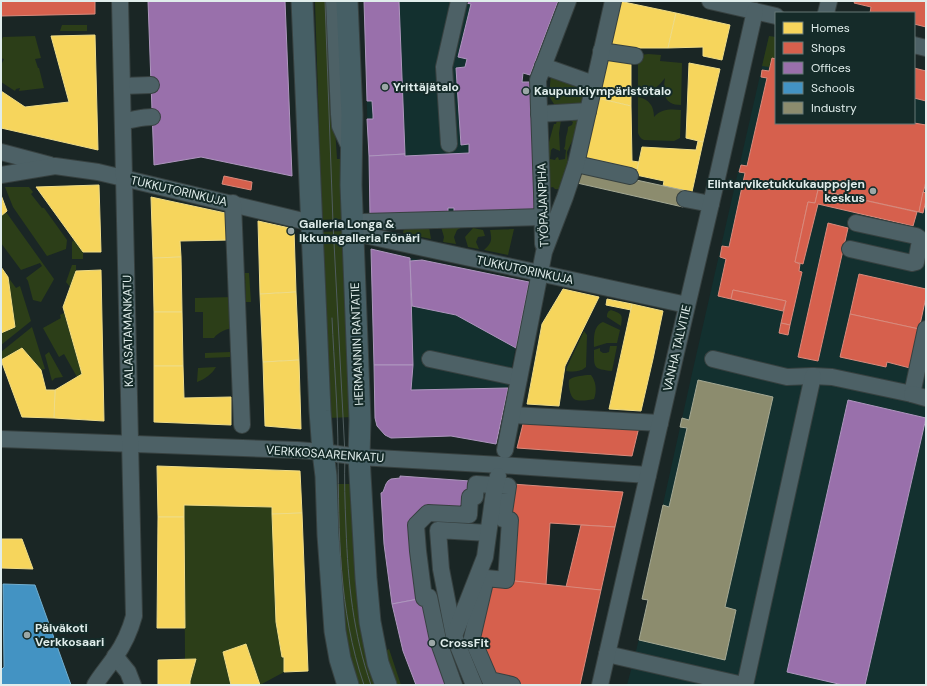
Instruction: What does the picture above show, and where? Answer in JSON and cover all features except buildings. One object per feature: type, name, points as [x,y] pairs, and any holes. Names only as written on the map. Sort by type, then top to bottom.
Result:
[{"type":"main road","points":[[302,1],[317,334],[323,452],[326,476],[328,535],[335,631],[340,659],[348,685]]},
{"type":"main road","name":"HERMANNIN RANTATIE","points":[[347,1],[352,114],[351,185],[360,420],[359,457],[370,622],[378,663],[386,685]]},
{"type":"street","name":"KALASATAMANKATU","points":[[95,685],[99,677],[115,656],[130,630],[134,616],[125,178],[128,120],[122,86],[120,1]]},
{"type":"street","points":[[309,153],[315,124],[310,1]]},
{"type":"street","points":[[334,1],[340,126],[351,151]]},
{"type":"street","name":"TYÖPAJANPIHA","points":[[544,252],[538,80],[568,1]]},
{"type":"street","name":"TYÖPAJANPIHA","points":[[544,252],[576,164],[613,1]]},
{"type":"street","points":[[710,1],[775,16]]},
{"type":"street","points":[[826,12],[828,1]]},
{"type":"street","points":[[449,144],[444,67],[459,2]]},
{"type":"street","name":"VANHA TALVITIE","points":[[600,685],[755,11]]},
{"type":"street","points":[[915,45],[926,48]]},
{"type":"street","points":[[602,51],[635,56]]},
{"type":"street","points":[[543,66],[594,84]]},
{"type":"street","points":[[122,86],[151,85]]},
{"type":"street","points":[[539,114],[588,111]]},
{"type":"street","points":[[128,120],[142,125],[153,121]]},
{"type":"street","name":"TUKKUTORINKUJA","points":[[1,152],[55,166],[98,172],[125,178],[303,221]]},
{"type":"street","points":[[576,164],[630,176]]},
{"type":"street","name":"TUKKUTORINKUJA","points":[[1,176],[55,166]]},
{"type":"street","points":[[685,199],[711,204]]},
{"type":"street","points":[[233,203],[242,425]]},
{"type":"street","name":"TUKKUTORINKUJA","points":[[543,218],[364,229],[540,272],[687,305]]},
{"type":"street","points":[[850,249],[912,263],[916,262],[920,241],[916,236],[856,223]]},
{"type":"street","points":[[884,257],[889,230]]},
{"type":"street","points":[[454,636],[484,557],[494,492],[512,415],[544,252]]},
{"type":"street","points":[[713,359],[787,377],[813,376],[832,378],[919,396],[926,329]]},
{"type":"street","points":[[430,359],[519,378]]},
{"type":"street","points":[[607,654],[744,685],[813,376]]},
{"type":"street","points":[[512,415],[660,423]]},
{"type":"street","name":"VERKKOSAARENKATU","points":[[1,437],[323,452],[359,457],[503,457],[648,475]]},
{"type":"street","points":[[454,685],[438,640],[429,597],[424,598],[416,525],[428,513],[469,516],[470,497],[475,497],[476,484],[508,486],[503,519],[510,520],[506,580],[486,578],[472,638],[490,680],[512,685]]},
{"type":"street","points":[[474,685],[454,636],[441,569],[438,530],[488,533]]},
{"type":"street","points":[[115,656],[128,672],[133,685]]},
{"type":"shaded area","points":[[364,1],[558,1],[530,75],[523,73],[536,211],[370,217]]},
{"type":"shaded area","points":[[769,36],[775,37],[775,124],[915,124],[915,68],[926,71],[926,685],[627,685],[648,600],[642,599]]},
{"type":"shaded area","points":[[371,249],[529,282],[496,444],[451,436],[391,438],[385,435],[377,426],[375,418]]},
{"type":"green space","points":[[315,1],[330,1],[334,112],[337,159],[340,159],[343,219],[318,220],[315,160],[320,159]]},
{"type":"green space","points":[[62,25],[87,25],[87,31],[60,31]]},
{"type":"green space","points":[[35,36],[41,58],[35,59],[44,88],[19,91],[20,88],[16,89],[15,91],[1,82],[1,63],[4,59],[1,58],[1,42],[3,37]]},
{"type":"green space","points":[[769,36],[775,37],[775,59],[772,58],[769,67],[762,66]]},
{"type":"green space","points":[[641,55],[661,55],[660,61],[682,63],[681,105],[671,103],[666,97],[664,93],[665,78],[654,89],[647,91],[638,90],[638,60]]},
{"type":"green space","points":[[551,74],[586,85],[581,107],[557,109],[549,96]]},
{"type":"green space","points":[[638,97],[645,99],[652,106],[654,117],[660,112],[666,110],[681,110],[680,138],[674,141],[644,140],[641,138],[638,133]]},
{"type":"green space","points":[[579,114],[575,135],[567,152],[568,164],[563,190],[555,189],[553,187],[548,188],[547,156],[554,124],[556,124],[557,120],[561,120],[559,133],[560,151],[553,148],[551,150],[550,159],[555,160],[558,157],[559,160],[565,159],[566,150],[564,149],[568,127],[572,125],[573,122],[571,121],[571,115]]},
{"type":"green space","points":[[5,187],[29,187],[33,192],[31,194],[42,208],[44,208],[67,240],[66,249],[47,256],[13,207]]},
{"type":"green space","points":[[6,212],[54,279],[41,302],[33,300],[26,278],[42,266],[40,263],[21,270],[1,243],[1,216]]},
{"type":"green space","points":[[464,226],[457,230],[454,237],[456,244],[443,242],[444,237],[441,227]]},
{"type":"green space","points":[[429,227],[431,239],[403,233],[404,228]]},
{"type":"green space","points":[[473,228],[483,230],[485,236],[478,237],[476,242],[479,249],[468,247],[465,237]]},
{"type":"green space","points":[[514,229],[508,255],[484,250],[491,241],[490,230]]},
{"type":"green space","points":[[345,231],[354,417],[328,418],[319,232]]},
{"type":"green space","points":[[74,240],[83,252],[83,259],[72,259],[72,242]]},
{"type":"green space","points":[[72,265],[76,265],[76,271],[70,287],[66,282]]},
{"type":"green space","points":[[245,273],[249,273],[251,302],[246,302]]},
{"type":"green space","points":[[8,277],[16,288],[20,286],[31,321],[1,345],[1,333],[15,327]]},
{"type":"green space","points":[[234,297],[235,328],[223,331],[214,338],[203,338],[203,312],[195,312],[195,298]]},
{"type":"green space","points":[[611,310],[621,315],[621,326],[607,317],[608,312]]},
{"type":"green space","points":[[64,313],[82,374],[77,377],[64,354],[59,357],[43,328],[61,318],[60,315]]},
{"type":"green space","points":[[603,322],[620,330],[617,343],[607,343],[594,347],[594,336],[597,326]]},
{"type":"green space","points":[[32,327],[45,369],[41,370],[22,348],[1,360],[1,352]]},
{"type":"green space","points":[[584,331],[587,335],[586,367],[572,372],[566,371],[567,367]]},
{"type":"green space","points":[[610,346],[617,346],[612,371],[598,368],[594,361],[594,350],[600,348],[600,351],[606,353],[609,352]]},
{"type":"green space","points":[[49,352],[63,377],[55,378],[52,381],[45,355]]},
{"type":"green space","points":[[230,352],[230,357],[205,358],[205,353]]},
{"type":"green space","points":[[216,367],[208,376],[197,382],[198,368]]},
{"type":"green space","points":[[591,375],[593,377],[596,386],[594,399],[581,401],[576,400],[571,395],[569,380],[575,377]]},
{"type":"green space","points":[[329,484],[354,484],[382,685],[353,685],[349,675]]},
{"type":"green space","points":[[184,505],[272,507],[276,622],[282,657],[284,657],[284,672],[260,685],[246,644],[223,652],[231,685],[190,685],[196,659],[185,659]]},
{"type":"green space","points":[[389,649],[401,685],[396,685],[385,651]]},
{"type":"tram line","points":[[325,1],[333,223],[345,455],[345,501],[348,568],[352,608],[360,646],[371,685]]},
{"type":"tram line","points":[[332,318],[342,571],[349,628],[355,656],[364,685]]},
{"type":"place","name":"Yrittäjätalo","points":[[385,87]]},
{"type":"place","name":"Kaupunkiympäristötalo","points":[[526,91]]},
{"type":"place","name":"Elintarviketukkukauppojen keskus","points":[[873,191]]},
{"type":"place","name":"Galleria Longa & Ikkunagalleria Fönäri","points":[[291,231]]},
{"type":"place","name":"Päiväkoti Verkkosaari","points":[[27,635]]},
{"type":"place","name":"CrossFit","points":[[432,643]]}]
